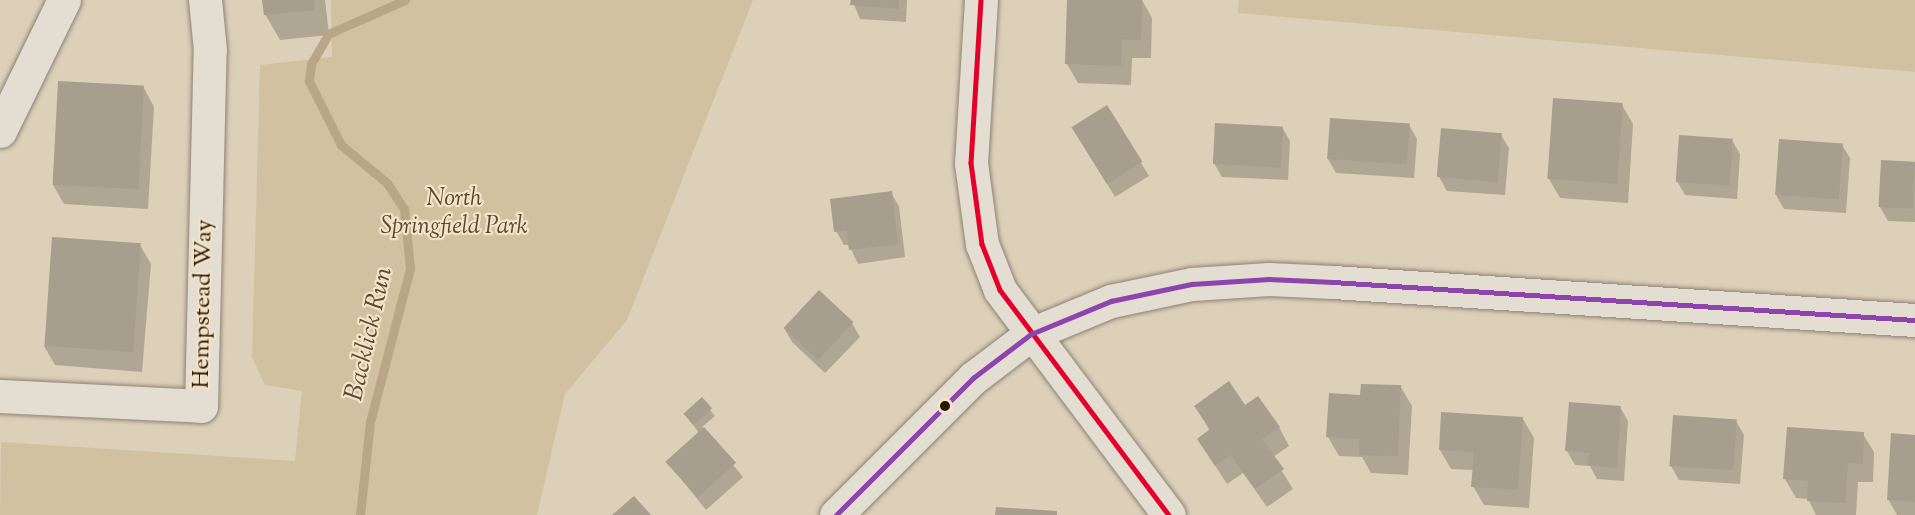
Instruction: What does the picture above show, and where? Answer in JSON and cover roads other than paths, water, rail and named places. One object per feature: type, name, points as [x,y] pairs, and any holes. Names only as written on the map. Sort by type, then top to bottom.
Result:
[{"type":"street","points":[[0,131],[63,0]]},
{"type":"street","name":"Hempstead Way","points":[[0,396],[201,406],[210,51],[205,0]]},
{"type":"street","points":[[981,0],[971,163],[976,219],[1000,290],[1169,515]]},
{"type":"street","points":[[836,515],[973,378],[1031,334],[1078,312],[1141,294],[1192,284],[1269,279],[1915,320]]},
{"type":"waterway","name":"Backlick Run","points":[[360,515],[370,422],[410,268],[404,209],[387,183],[341,145],[309,81],[311,64],[328,34],[405,0]]},
{"type":"park label","name":"North Springfield Park","points":[[454,214]]}]
